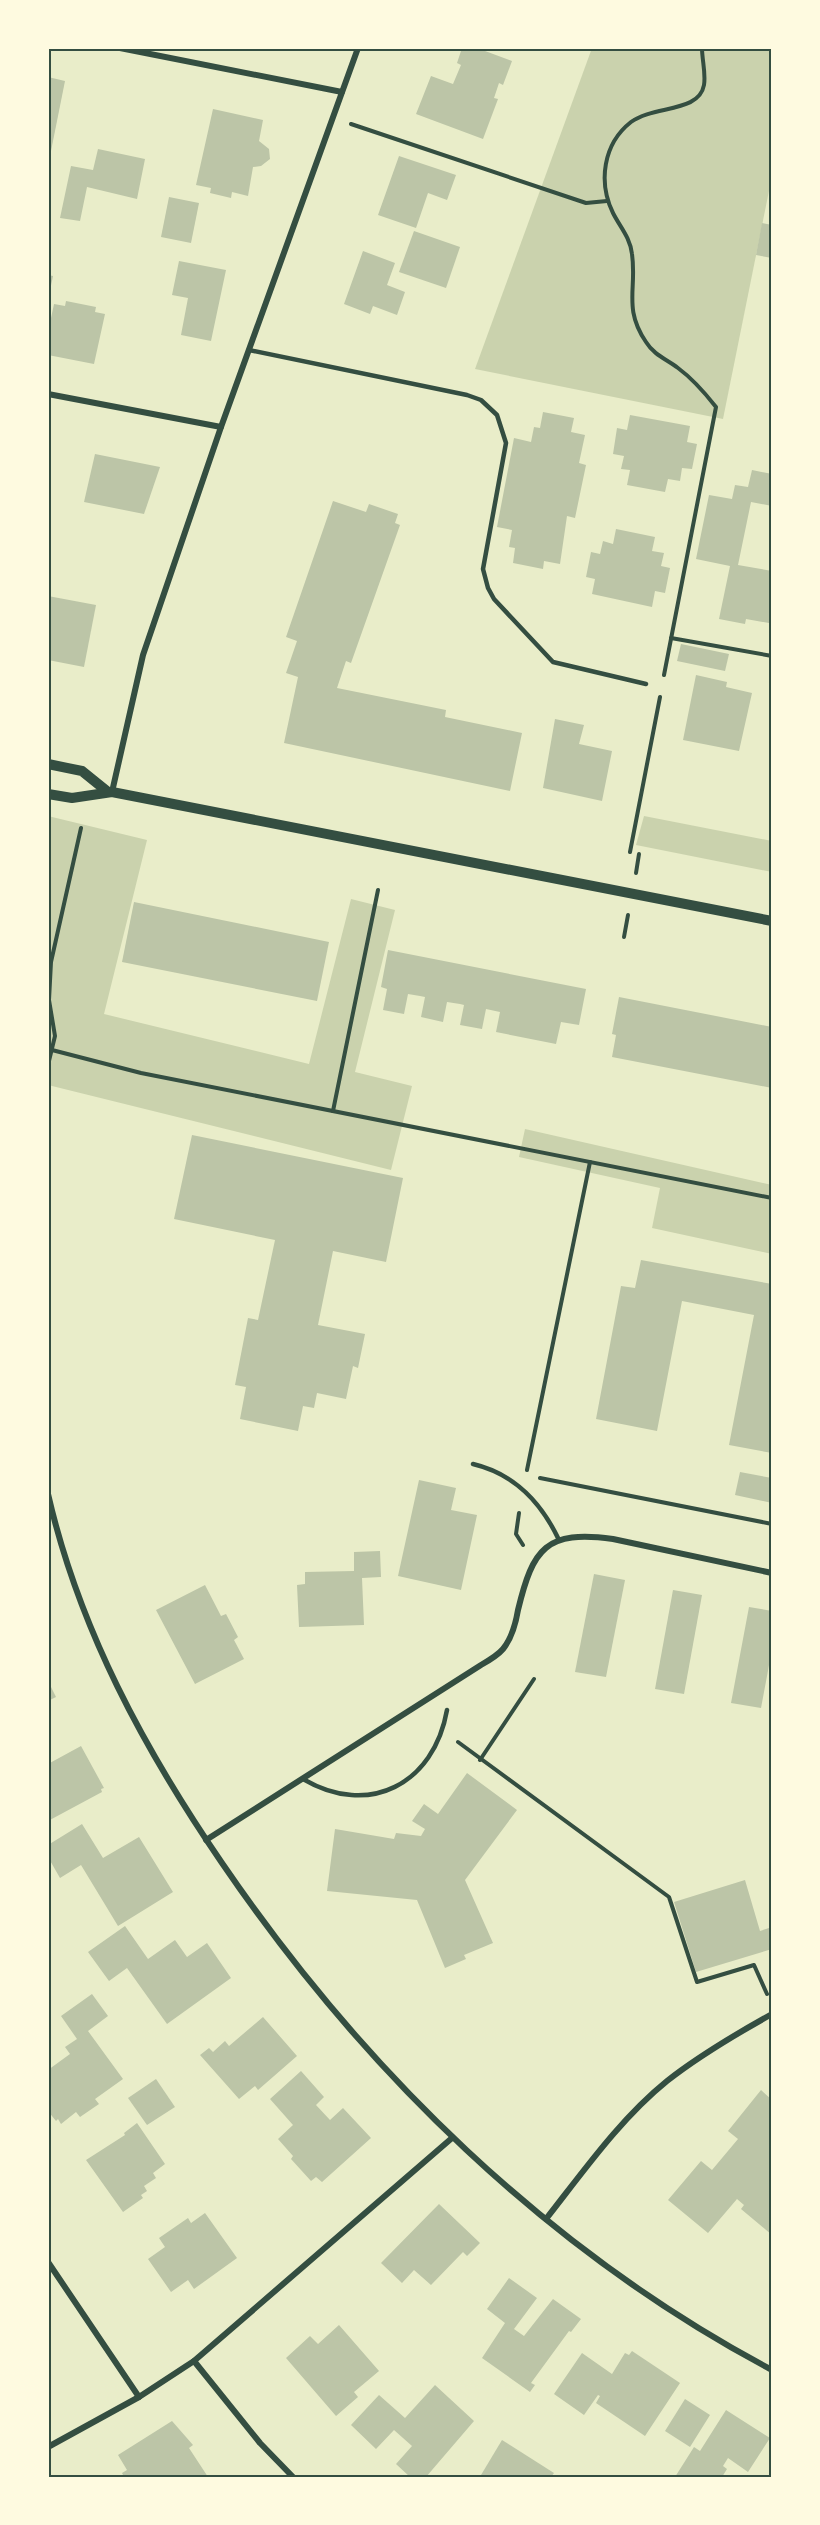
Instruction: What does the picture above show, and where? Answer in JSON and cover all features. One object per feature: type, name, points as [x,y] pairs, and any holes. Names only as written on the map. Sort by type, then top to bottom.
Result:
[{"type":"street","points":[[120,48],[342,92]]},
{"type":"street","points":[[110,792],[143,655],[221,427],[358,48]]},
{"type":"street","points":[[48,394],[221,427]]},
{"type":"street","points":[[48,764],[82,771],[110,792]]},
{"type":"street","points":[[48,794],[72,798],[110,792],[772,921]]},
{"type":"street","points":[[48,1494],[70,1573],[114,1684],[173,1789],[206,1840],[296,1966],[345,2026],[452,2138],[546,2219],[613,2271],[683,2317],[772,2370]]},
{"type":"street","points":[[206,1840],[481,1665],[504,1648],[515,1623],[532,1561],[559,1540],[590,1536],[613,1539],[772,1573]]},
{"type":"street","points":[[546,2219],[615,2134],[666,2082],[719,2044],[772,2014]]},
{"type":"street","points":[[48,2447],[139,2397],[194,2361],[452,2138]]},
{"type":"street","points":[[48,2262],[139,2397]]},
{"type":"street","points":[[194,2361],[260,2443],[293,2477]]},
{"type":"lane","points":[[249,350],[468,395],[492,408],[497,415],[506,443],[483,569],[488,588],[494,599],[553,662],[646,684]]},
{"type":"lane","points":[[473,1464],[509,1478],[523,1488],[549,1519],[559,1540]]},
{"type":"lane","points":[[303,1779],[337,1794],[364,1795],[391,1789],[423,1766],[435,1750],[443,1731],[447,1710]]},
{"type":"path","points":[[630,852],[716,407],[699,386],[678,368],[655,354],[639,330],[630,296],[632,255],[630,242],[607,201],[605,166],[614,142],[631,123],[645,114],[688,105],[697,99],[704,82],[702,48]]},
{"type":"path","points":[[333,118],[586,203],[607,201]]},
{"type":"path","points":[[672,638],[772,656]]},
{"type":"path","points":[[48,1065],[55,1036],[49,1000],[51,962],[81,828]]},
{"type":"path","points":[[636,874],[639,854]]},
{"type":"path","points":[[333,1111],[378,890]]},
{"type":"path","points":[[624,937],[628,915]]},
{"type":"path","points":[[52,1050],[88,1057],[141,1073],[772,1198]]},
{"type":"path","points":[[532,1561],[516,1534],[523,1488],[590,1162]]},
{"type":"path","points":[[526,1475],[772,1524]]},
{"type":"path","points":[[480,1760],[534,1679]]},
{"type":"path","points":[[443,1731],[669,1897],[697,1982],[754,1965],[768,1996]]},
{"type":"green space","points":[[592,48],[772,48],[772,176],[723,419],[475,369]]},
{"type":"green space","points":[[48,816],[147,840],[104,1014],[309,1064],[351,899],[395,910],[355,1072],[412,1086],[391,1170],[48,1085]]},
{"type":"green space","points":[[644,816],[772,841],[772,872],[636,845]]},
{"type":"green space","points":[[525,1129],[772,1185],[772,1254],[652,1228],[660,1188],[519,1157]]},
{"type":"building","points":[[462,48],[477,48],[512,61],[503,85],[499,83],[494,98],[498,99],[483,139],[416,114],[431,76],[453,84],[461,65],[457,63]]},
{"type":"building","points":[[48,77],[65,81],[49,161],[48,161]]},
{"type":"building","points":[[213,109],[263,120],[259,141],[269,149],[270,159],[261,166],[253,167],[248,196],[232,192],[231,198],[210,193],[211,188],[196,185]]},
{"type":"building","points":[[98,149],[145,159],[137,199],[87,187],[80,221],[60,218],[71,166],[93,170]]},
{"type":"building","points":[[399,156],[456,175],[447,200],[428,193],[416,228],[378,215]]},
{"type":"building","points":[[169,197],[199,203],[191,243],[161,237]]},
{"type":"building","points":[[762,223],[772,225],[772,258],[756,255]]},
{"type":"building","points":[[414,231],[460,247],[446,288],[399,272]]},
{"type":"building","points":[[363,251],[395,263],[387,285],[405,292],[397,315],[373,306],[370,314],[344,304]]},
{"type":"building","points":[[179,261],[226,270],[211,341],[181,335],[188,298],[172,295]]},
{"type":"building","points":[[48,275],[53,276],[49,295],[48,295]]},
{"type":"building","points":[[66,301],[96,307],[95,312],[105,314],[94,364],[48,355],[48,332],[54,304],[65,306]]},
{"type":"building","points":[[543,412],[574,418],[571,432],[585,435],[579,463],[586,465],[575,518],[567,516],[560,564],[544,561],[543,569],[513,563],[515,548],[509,547],[512,530],[497,527],[514,438],[531,442],[534,427],[540,428]]},
{"type":"building","points":[[630,415],[690,426],[687,442],[697,444],[692,469],[682,468],[680,481],[668,479],[665,492],[627,485],[630,470],[621,469],[624,456],[613,454],[617,428],[627,430]]},
{"type":"building","points":[[95,454],[160,467],[144,514],[84,502]]},
{"type":"building","points":[[752,470],[772,474],[772,506],[751,502],[738,565],[772,571],[772,606],[769,623],[746,619],[745,624],[719,619],[730,566],[696,559],[709,495],[732,499],[735,485],[748,487]]},
{"type":"building","points":[[333,501],[366,512],[369,504],[398,514],[395,523],[400,525],[351,663],[346,661],[337,688],[446,710],[445,717],[522,733],[510,791],[284,743],[298,677],[286,673],[297,641],[286,637]]},
{"type":"building","points":[[616,529],[655,537],[652,551],[664,553],[661,566],[670,568],[665,593],[655,591],[652,607],[592,594],[595,579],[586,577],[591,552],[600,554],[603,541],[613,544]]},
{"type":"building","points":[[48,596],[96,605],[84,667],[48,660]]},
{"type":"building","points":[[681,644],[729,654],[725,671],[677,661]]},
{"type":"building","points":[[696,675],[727,682],[726,687],[752,693],[739,751],[683,740]]},
{"type":"building","points":[[555,719],[584,725],[579,744],[612,751],[602,801],[543,788]]},
{"type":"building","points":[[134,902],[329,942],[317,1001],[122,962]]},
{"type":"building","points":[[388,950],[586,989],[579,1025],[561,1022],[556,1044],[496,1032],[500,1012],[486,1009],[482,1029],[460,1025],[464,1005],[460,1004],[447,1002],[443,1022],[421,1017],[425,997],[420,996],[408,994],[404,1014],[383,1010],[387,989],[381,987]]},
{"type":"building","points":[[619,997],[772,1027],[772,1088],[612,1057],[616,1035],[612,1034]]},
{"type":"building","points":[[192,1135],[403,1178],[386,1262],[333,1251],[318,1325],[365,1334],[358,1368],[353,1366],[346,1399],[317,1393],[314,1408],[303,1406],[298,1431],[240,1419],[246,1387],[235,1385],[248,1318],[258,1320],[275,1240],[174,1219]]},
{"type":"building","points":[[641,1260],[772,1284],[772,1453],[729,1445],[754,1315],[682,1301],[657,1431],[596,1419],[621,1286],[635,1288]]},
{"type":"building","points":[[740,1472],[772,1478],[772,1503],[735,1495]]},
{"type":"building","points":[[419,1480],[456,1488],[451,1510],[477,1515],[461,1590],[398,1576]]},
{"type":"building","points":[[380,1551],[381,1577],[362,1578],[364,1625],[299,1627],[297,1585],[305,1584],[305,1572],[354,1571],[354,1552]]},
{"type":"building","points":[[594,1574],[625,1580],[606,1677],[575,1672]]},
{"type":"building","points":[[205,1585],[221,1616],[226,1614],[238,1637],[234,1640],[244,1659],[195,1684],[156,1610]]},
{"type":"building","points":[[673,1590],[702,1595],[684,1694],[655,1689]]},
{"type":"building","points":[[749,1607],[772,1611],[772,1649],[761,1708],[731,1703]]},
{"type":"building","points":[[48,1681],[56,1697],[48,1701]]},
{"type":"building","points":[[81,1746],[104,1788],[101,1789],[102,1792],[48,1821],[48,1764]]},
{"type":"building","points":[[467,1773],[517,1810],[465,1880],[493,1943],[464,1955],[466,1959],[445,1968],[417,1900],[327,1891],[335,1829],[394,1839],[396,1833],[421,1836],[425,1829],[412,1821],[424,1804],[438,1814]]},
{"type":"building","points":[[82,1824],[103,1858],[139,1837],[173,1892],[118,1926],[81,1865],[60,1878],[48,1857],[48,1845]]},
{"type":"building","points":[[745,1880],[760,1931],[772,1927],[772,1949],[696,1972],[674,1902]]},
{"type":"building","points":[[125,1926],[148,1959],[175,1940],[187,1957],[207,1943],[231,1978],[167,2024],[127,1968],[109,1981],[88,1952]]},
{"type":"building","points":[[92,1994],[108,2016],[88,2031],[123,2079],[95,2099],[99,2104],[80,2117],[76,2112],[61,2124],[48,2111],[48,2070],[70,2054],[65,2047],[77,2039],[61,2016]]},
{"type":"building","points":[[263,2017],[297,2056],[258,2090],[255,2086],[239,2099],[200,2055],[209,2048],[213,2052],[225,2041],[229,2046]]},
{"type":"building","points":[[301,2071],[324,2097],[316,2105],[330,2120],[343,2108],[371,2138],[322,2182],[316,2177],[311,2181],[291,2159],[293,2156],[278,2139],[293,2125],[270,2099]]},
{"type":"building","points":[[156,2079],[175,2107],[147,2125],[128,2098]]},
{"type":"building","points":[[761,2090],[772,2100],[772,2235],[741,2209],[744,2205],[737,2199],[708,2233],[668,2200],[701,2161],[712,2170],[738,2139],[728,2131]]},
{"type":"building","points":[[137,2123],[165,2164],[153,2173],[156,2178],[144,2186],[147,2191],[141,2195],[143,2198],[123,2212],[86,2160],[125,2135],[124,2133]]},
{"type":"building","points":[[439,2204],[480,2243],[467,2256],[463,2252],[431,2285],[414,2270],[402,2283],[381,2263]]},
{"type":"building","points":[[205,2213],[237,2258],[194,2289],[188,2280],[171,2292],[148,2259],[165,2247],[159,2238],[188,2218],[191,2223]]},
{"type":"building","points":[[509,2278],[537,2298],[514,2329],[524,2336],[553,2299],[581,2319],[571,2332],[569,2331],[531,2383],[535,2385],[530,2392],[482,2358],[505,2323],[487,2309]]},
{"type":"building","points":[[339,2325],[379,2371],[354,2392],[358,2397],[336,2416],[286,2358],[310,2336],[318,2344]]},
{"type":"building","points":[[632,2351],[680,2383],[645,2436],[596,2403],[600,2396],[598,2395],[584,2415],[554,2394],[582,2353],[612,2374],[625,2353],[629,2355]]},
{"type":"building","points":[[435,2385],[474,2421],[426,2477],[410,2477],[396,2464],[412,2446],[394,2430],[376,2449],[351,2425],[379,2395],[405,2418]]},
{"type":"building","points":[[685,2399],[710,2415],[690,2447],[665,2431]]},
{"type":"building","points":[[726,2410],[770,2438],[748,2472],[728,2458],[723,2466],[727,2469],[722,2477],[675,2477],[694,2447],[700,2451]]},
{"type":"building","points":[[172,2421],[193,2445],[189,2448],[208,2477],[124,2477],[122,2473],[127,2470],[118,2455]]},
{"type":"building","points":[[502,2440],[554,2473],[551,2477],[485,2477],[481,2475]]}]
